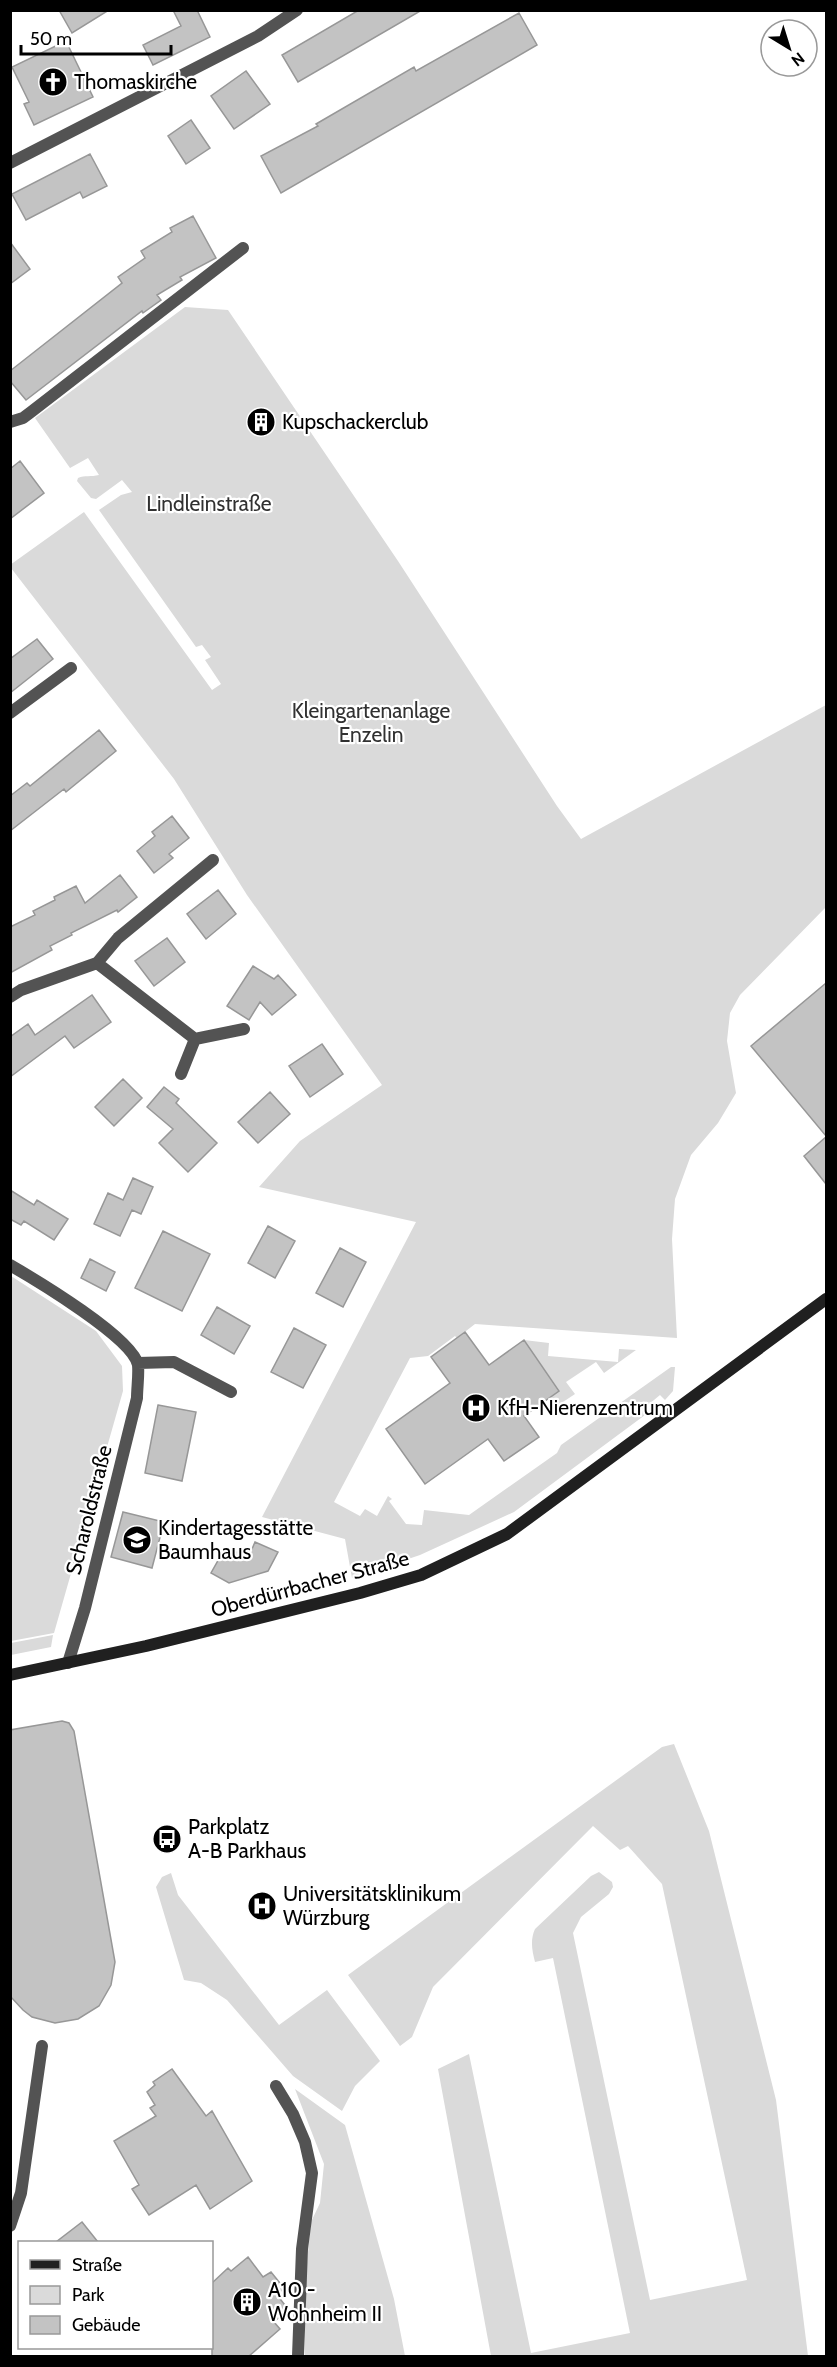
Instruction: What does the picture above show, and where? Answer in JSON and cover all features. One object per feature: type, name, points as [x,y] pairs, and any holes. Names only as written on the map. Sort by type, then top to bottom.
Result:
[{"type":"street","points":[[10,163],[258,36],[297,10]]},
{"type":"street","points":[[10,422],[32,412],[243,248]]},
{"type":"street","points":[[10,713],[71,668]]},
{"type":"street","points":[[10,997],[21,990],[97,963],[118,938],[213,860]]},
{"type":"street","points":[[97,963],[195,1039],[244,1029]]},
{"type":"street","points":[[181,1074],[195,1039]]},
{"type":"street","points":[[10,1265],[51,1289],[115,1334],[138,1363],[174,1362],[231,1392]]},
{"type":"street","name":"Oberdürrbacher Straße","points":[[10,1674],[68,1664],[360,1593],[421,1575],[507,1534],[826,1299]]},
{"type":"street","name":"Scharoldstraße","points":[[68,1664],[85,1608],[137,1398],[138,1363]]},
{"type":"street","points":[[10,2226],[21,2193],[42,2046]]},
{"type":"street","points":[[276,2086],[293,2114],[305,2142],[312,2174],[302,2249],[298,2356]]},
{"type":"green space","points":[[185,307],[228,310],[398,561],[557,806],[581,839],[826,705],[826,907],[740,995],[730,1013],[727,1041],[736,1093],[718,1123],[691,1155],[675,1199],[672,1239],[677,1338],[475,1324],[428,1356],[410,1358],[334,1502],[360,1516],[365,1509],[377,1516],[388,1496],[392,1499],[389,1501],[406,1524],[422,1525],[424,1510],[469,1515],[557,1453],[561,1445],[671,1367],[675,1367],[673,1391],[665,1400],[660,1395],[642,1410],[645,1415],[514,1512],[420,1555],[352,1578],[345,1539],[262,1517],[416,1222],[259,1187],[300,1141],[382,1085],[247,895],[174,779],[10,565],[84,512],[212,690],[221,684],[205,660],[211,657],[202,645],[196,647],[99,510],[121,495],[132,492],[122,480],[96,499],[91,498],[77,481],[81,477],[99,475],[88,458],[70,468],[35,418]]},
{"type":"green space","points":[[11,1276],[96,1331],[122,1366],[123,1391],[54,1633],[11,1641]]},
{"type":"green space","points":[[524,1340],[549,1343],[548,1356],[618,1362],[619,1349],[636,1350],[604,1373],[596,1362],[566,1382],[575,1394],[554,1408],[548,1399],[559,1390]]},
{"type":"green space","points":[[53,1635],[51,1647],[11,1655],[11,1643]]},
{"type":"green space","points":[[674,1744],[709,1831],[776,2100],[808,2356],[491,2356],[438,2069],[469,2054],[531,2353],[630,2333],[553,1958],[535,1962],[532,1945],[535,1929],[591,1876],[599,1872],[612,1882],[613,1887],[609,1894],[581,1917],[573,1933],[650,2300],[747,2280],[662,1884],[628,1846],[620,1850],[593,1826],[433,1987],[412,2037],[400,2046],[348,1975],[662,1747]]},
{"type":"green space","points":[[171,1873],[178,1895],[279,2025],[327,1990],[380,2061],[355,2086],[342,2111],[293,2076],[227,2000],[201,1983],[184,1980],[156,1887],[162,1877]]},
{"type":"green space","points":[[295,2089],[345,2125],[394,2299],[405,2356],[305,2356],[305,2283],[311,2222],[320,2203],[324,2164]]},
{"type":"building","points":[[59,10],[109,10],[72,33]]},
{"type":"building","points":[[173,10],[197,10],[210,37],[153,65],[143,45],[181,26]]},
{"type":"building","points":[[359,10],[422,10],[298,82],[282,55]]},
{"type":"building","points":[[519,13],[537,45],[281,193],[261,156],[318,126],[316,124],[414,67],[416,71]]},
{"type":"building","name":"Thomaskirche","points":[[66,41],[93,97],[34,125],[24,104],[29,102],[12,67]]},
{"type":"building","points":[[246,71],[270,104],[234,129],[211,96]]},
{"type":"building","points":[[191,120],[210,148],[186,164],[168,136]]},
{"type":"building","points":[[90,154],[107,186],[83,198],[80,192],[26,220],[12,194]]},
{"type":"building","points":[[193,216],[216,258],[180,277],[182,280],[157,295],[161,300],[143,313],[142,311],[26,400],[10,381],[10,371],[122,283],[118,277],[145,258],[141,251],[172,232],[170,228]]},
{"type":"building","points":[[10,242],[30,269],[10,284]]},
{"type":"building","points":[[20,461],[44,493],[10,519],[10,469]]},
{"type":"building","points":[[37,639],[53,659],[10,693],[10,659]]},
{"type":"building","points":[[99,730],[116,751],[66,792],[64,789],[10,831],[10,796],[27,783],[30,786]]},
{"type":"building","points":[[172,816],[189,838],[169,854],[173,858],[154,873],[137,851],[155,836],[152,832]]},
{"type":"building","points":[[120,875],[137,897],[118,912],[117,910],[71,933],[72,935],[50,946],[52,950],[10,973],[10,927],[35,915],[33,911],[76,886],[85,903]]},
{"type":"building","points":[[218,890],[236,914],[206,939],[187,914]]},
{"type":"building","points":[[167,938],[185,962],[154,986],[135,961]]},
{"type":"building","points":[[253,966],[274,979],[278,975],[296,995],[272,1015],[260,1002],[249,1020],[227,1006]]},
{"type":"building","points":[[826,983],[826,1136],[751,1046]]},
{"type":"building","points":[[92,995],[111,1022],[74,1048],[65,1036],[10,1077],[10,1037],[28,1024],[35,1035]]},
{"type":"building","points":[[322,1044],[343,1074],[310,1097],[289,1066]]},
{"type":"building","points":[[123,1079],[142,1098],[114,1126],[95,1107]]},
{"type":"building","points":[[164,1087],[179,1099],[176,1103],[217,1143],[188,1172],[159,1143],[173,1129],[147,1107]]},
{"type":"building","points":[[270,1092],[290,1114],[258,1143],[238,1122]]},
{"type":"building","points":[[826,1137],[826,1184],[804,1156]]},
{"type":"building","points":[[133,1178],[153,1187],[141,1214],[132,1210],[120,1236],[94,1224],[108,1193],[123,1200]]},
{"type":"building","points":[[10,1190],[34,1205],[37,1200],[68,1219],[54,1240],[24,1221],[21,1225],[10,1219]]},
{"type":"building","points":[[268,1226],[295,1241],[275,1278],[248,1263]]},
{"type":"building","points":[[163,1231],[210,1254],[182,1311],[135,1288]]},
{"type":"building","points":[[340,1248],[366,1262],[343,1307],[316,1293]]},
{"type":"building","points":[[90,1259],[115,1272],[106,1291],[81,1278]]},
{"type":"building","points":[[217,1307],[250,1326],[234,1354],[201,1335]]},
{"type":"building","points":[[294,1328],[326,1345],[303,1388],[271,1372]]},
{"type":"building","name":"KfH-Nierenzentrum","points":[[465,1332],[489,1365],[524,1340],[559,1391],[524,1416],[539,1437],[504,1461],[488,1439],[425,1484],[386,1429],[450,1383],[431,1357]]},
{"type":"building","points":[[158,1405],[196,1412],[182,1481],[145,1473]]},
{"type":"building","name":"Kindertagesstätte Baumhaus","points":[[123,1512],[164,1522],[152,1568],[111,1557]]},
{"type":"building","points":[[255,1542],[278,1552],[268,1571],[229,1583],[211,1573],[224,1550],[233,1553],[252,1549]]},
{"type":"building","points":[[62,1721],[69,1723],[74,1731],[115,1962],[111,1985],[99,2006],[78,2019],[55,2023],[32,2017],[10,1996],[10,1730]]},
{"type":"building","points":[[172,2069],[206,2116],[212,2111],[252,2181],[210,2209],[196,2185],[149,2215],[132,2189],[139,2185],[114,2141],[156,2116],[150,2108],[155,2105],[147,2092],[155,2085],[153,2082]]},
{"type":"building","points":[[82,2222],[97,2241],[57,2241]]},
{"type":"building","name":"A10 - Wohnheim II","points":[[248,2257],[263,2277],[271,2272],[284,2288],[277,2295],[288,2309],[274,2322],[280,2329],[249,2356],[212,2356],[213,2282],[228,2268],[231,2271]]},
{"type":"place","name":"Thomaskirche","points":[[53,82]]},
{"type":"place","name":"Kupschackerclub","points":[[261,422]]},
{"type":"place","name":"KfH-Nierenzentrum","points":[[476,1408]]},
{"type":"place","name":"Kindertagesstätte Baumhaus","points":[[137,1540]]},
{"type":"place","name":"Parkplatz A-B Parkhaus","points":[[167,1839]]},
{"type":"place","name":"Universitätsklinikum Würzburg","points":[[262,1906]]},
{"type":"place","name":"A10 - Wohnheim II","points":[[247,2302]]},
{"type":"park label","name":"Lindleinstraße","points":[[209,504]]},
{"type":"park label","name":"Kleingartenanlage Enzelin","points":[[371,723]]}]
